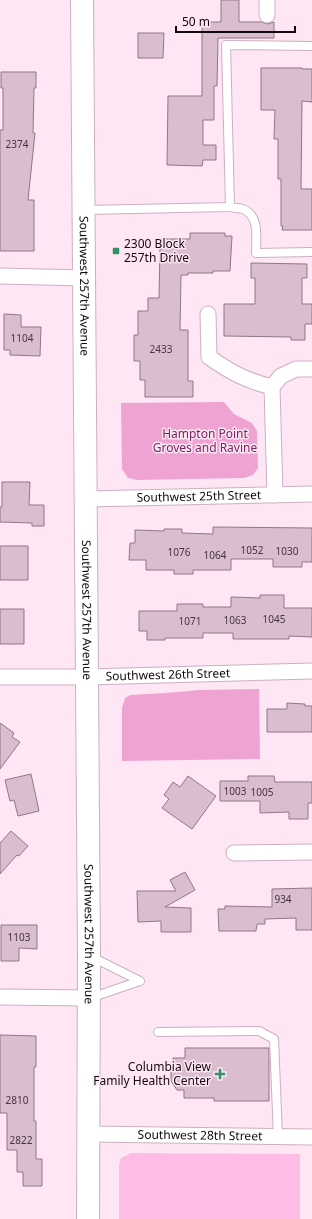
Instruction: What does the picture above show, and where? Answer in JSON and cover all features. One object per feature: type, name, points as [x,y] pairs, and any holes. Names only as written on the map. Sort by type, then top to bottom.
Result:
[{"type":"main road","name":"Southwest 257th Avenue","points":[[82,0],[89,955],[88,1219]]},
{"type":"street","points":[[0,276],[84,278]]},
{"type":"street","points":[[208,314],[209,357],[253,382],[272,387]]},
{"type":"street","points":[[275,495],[272,387],[281,376],[296,369],[312,368]]},
{"type":"street","name":"Southwest 25th Street","points":[[86,499],[312,494]]},
{"type":"street","name":"Southwest 26th Street","points":[[0,677],[87,677],[312,671]]},
{"type":"street","points":[[234,853],[312,852]]},
{"type":"street","points":[[0,997],[89,998]]},
{"type":"street","name":"Southwest 28th Street","points":[[89,1134],[312,1137]]},
{"type":"lane","points":[[230,207],[226,45],[312,46]]},
{"type":"lane","points":[[84,210],[230,207],[243,209],[250,215],[256,224],[256,252],[312,252]]},
{"type":"lane","points":[[89,955],[140,981],[89,998]]},
{"type":"lane","points":[[158,1032],[259,1031],[274,1039],[278,1137]]},
{"type":"shaded area","points":[[131,1153],[300,1154],[300,1219],[119,1219],[119,1164],[121,1158]]},
{"type":"green space","name":"Hampton Point Groves and Ravine","points":[[224,402],[234,414],[252,423],[257,431],[258,468],[253,475],[244,478],[137,480],[128,478],[122,469],[121,403]]},
{"type":"green space","points":[[259,689],[260,759],[122,761],[122,708],[125,698],[130,695],[200,690]]},
{"type":"building","points":[[221,0],[239,0],[239,22],[262,22],[267,24],[274,22],[274,38],[218,38],[217,86],[214,86],[214,120],[203,120],[203,145],[216,145],[216,160],[203,160],[202,166],[167,165],[168,96],[202,96],[202,22],[221,22]]},
{"type":"building","points":[[138,33],[164,33],[163,58],[138,58]]},
{"type":"building","points":[[261,68],[312,69],[312,102],[302,101],[301,189],[312,189],[312,230],[282,230],[281,179],[278,179],[278,139],[274,139],[275,110],[261,110]]},
{"type":"building","points":[[1,72],[36,72],[36,88],[34,88],[33,133],[35,133],[28,200],[34,200],[34,251],[0,251],[0,130],[3,130],[3,88],[1,88]]},
{"type":"building","points":[[190,233],[225,233],[225,236],[232,236],[230,271],[188,273],[188,275],[181,275],[180,330],[188,330],[188,381],[193,381],[193,397],[145,397],[145,380],[140,380],[140,361],[134,361],[134,335],[138,335],[138,311],[148,311],[148,298],[159,298],[160,248],[165,248],[165,239],[190,239]]},
{"type":"building","points":[[251,263],[307,264],[307,278],[302,278],[302,304],[312,304],[312,324],[305,324],[305,340],[291,340],[291,337],[224,336],[224,304],[255,304],[255,278],[251,278]]},
{"type":"building","points":[[4,314],[21,315],[21,327],[41,327],[40,356],[10,355],[10,350],[4,350]]},
{"type":"building","points":[[2,482],[30,482],[29,505],[44,505],[44,526],[32,526],[32,523],[0,522],[0,507],[2,507]]},
{"type":"building","points":[[213,527],[312,528],[312,562],[302,562],[302,567],[273,567],[273,559],[231,559],[231,570],[193,570],[193,574],[174,574],[174,570],[146,570],[146,560],[129,560],[130,543],[135,543],[135,530],[164,531],[164,529],[182,529],[182,533],[213,534]]},
{"type":"building","points":[[0,546],[28,546],[28,580],[0,580]]},
{"type":"building","points":[[260,595],[284,595],[284,608],[312,608],[312,637],[289,636],[289,639],[233,639],[233,633],[203,633],[203,638],[165,638],[165,640],[147,640],[147,631],[139,631],[139,611],[177,611],[177,604],[203,604],[203,607],[231,607],[231,597],[260,598]]},
{"type":"building","points":[[0,609],[24,609],[24,644],[0,644]]},
{"type":"building","points":[[287,703],[312,706],[312,732],[267,732],[267,709],[287,709]]},
{"type":"building","points":[[0,723],[14,733],[12,737],[20,742],[0,769]]},
{"type":"building","points":[[31,774],[39,811],[18,816],[14,800],[10,801],[5,780]]},
{"type":"building","points":[[188,776],[216,796],[192,829],[162,808],[169,799],[164,795],[173,782],[180,787]]},
{"type":"building","points":[[248,776],[274,776],[275,782],[312,782],[312,803],[308,803],[308,819],[289,819],[289,812],[260,813],[260,801],[220,801],[220,781],[248,781]]},
{"type":"building","points":[[11,831],[28,846],[19,856],[17,855],[0,874],[0,843]]},
{"type":"building","points":[[185,872],[195,890],[165,907],[191,908],[191,932],[161,932],[161,921],[138,922],[137,891],[176,891],[170,880]]},
{"type":"building","points":[[312,888],[312,930],[296,930],[296,918],[265,919],[265,924],[257,924],[256,931],[219,931],[218,909],[225,909],[225,906],[272,907],[272,889]]},
{"type":"building","points":[[1,925],[37,925],[37,949],[19,948],[19,961],[1,961]]},
{"type":"building","points":[[0,1035],[36,1036],[36,1067],[34,1067],[34,1121],[36,1121],[36,1159],[42,1159],[42,1186],[23,1186],[23,1172],[17,1172],[17,1150],[7,1150],[7,1113],[0,1113]]},
{"type":"building","name":"Columbia View Family Health Center","points":[[185,1048],[269,1048],[269,1101],[214,1101],[214,1098],[184,1098],[184,1090],[177,1090],[171,1081],[171,1067],[173,1067],[173,1058],[185,1058]]},
{"type":"place","name":"2300 Block 257th Drive","points":[[116,251]]},
{"type":"place","name":"Columbia View Family Health Center","points":[[220,1074]]}]
